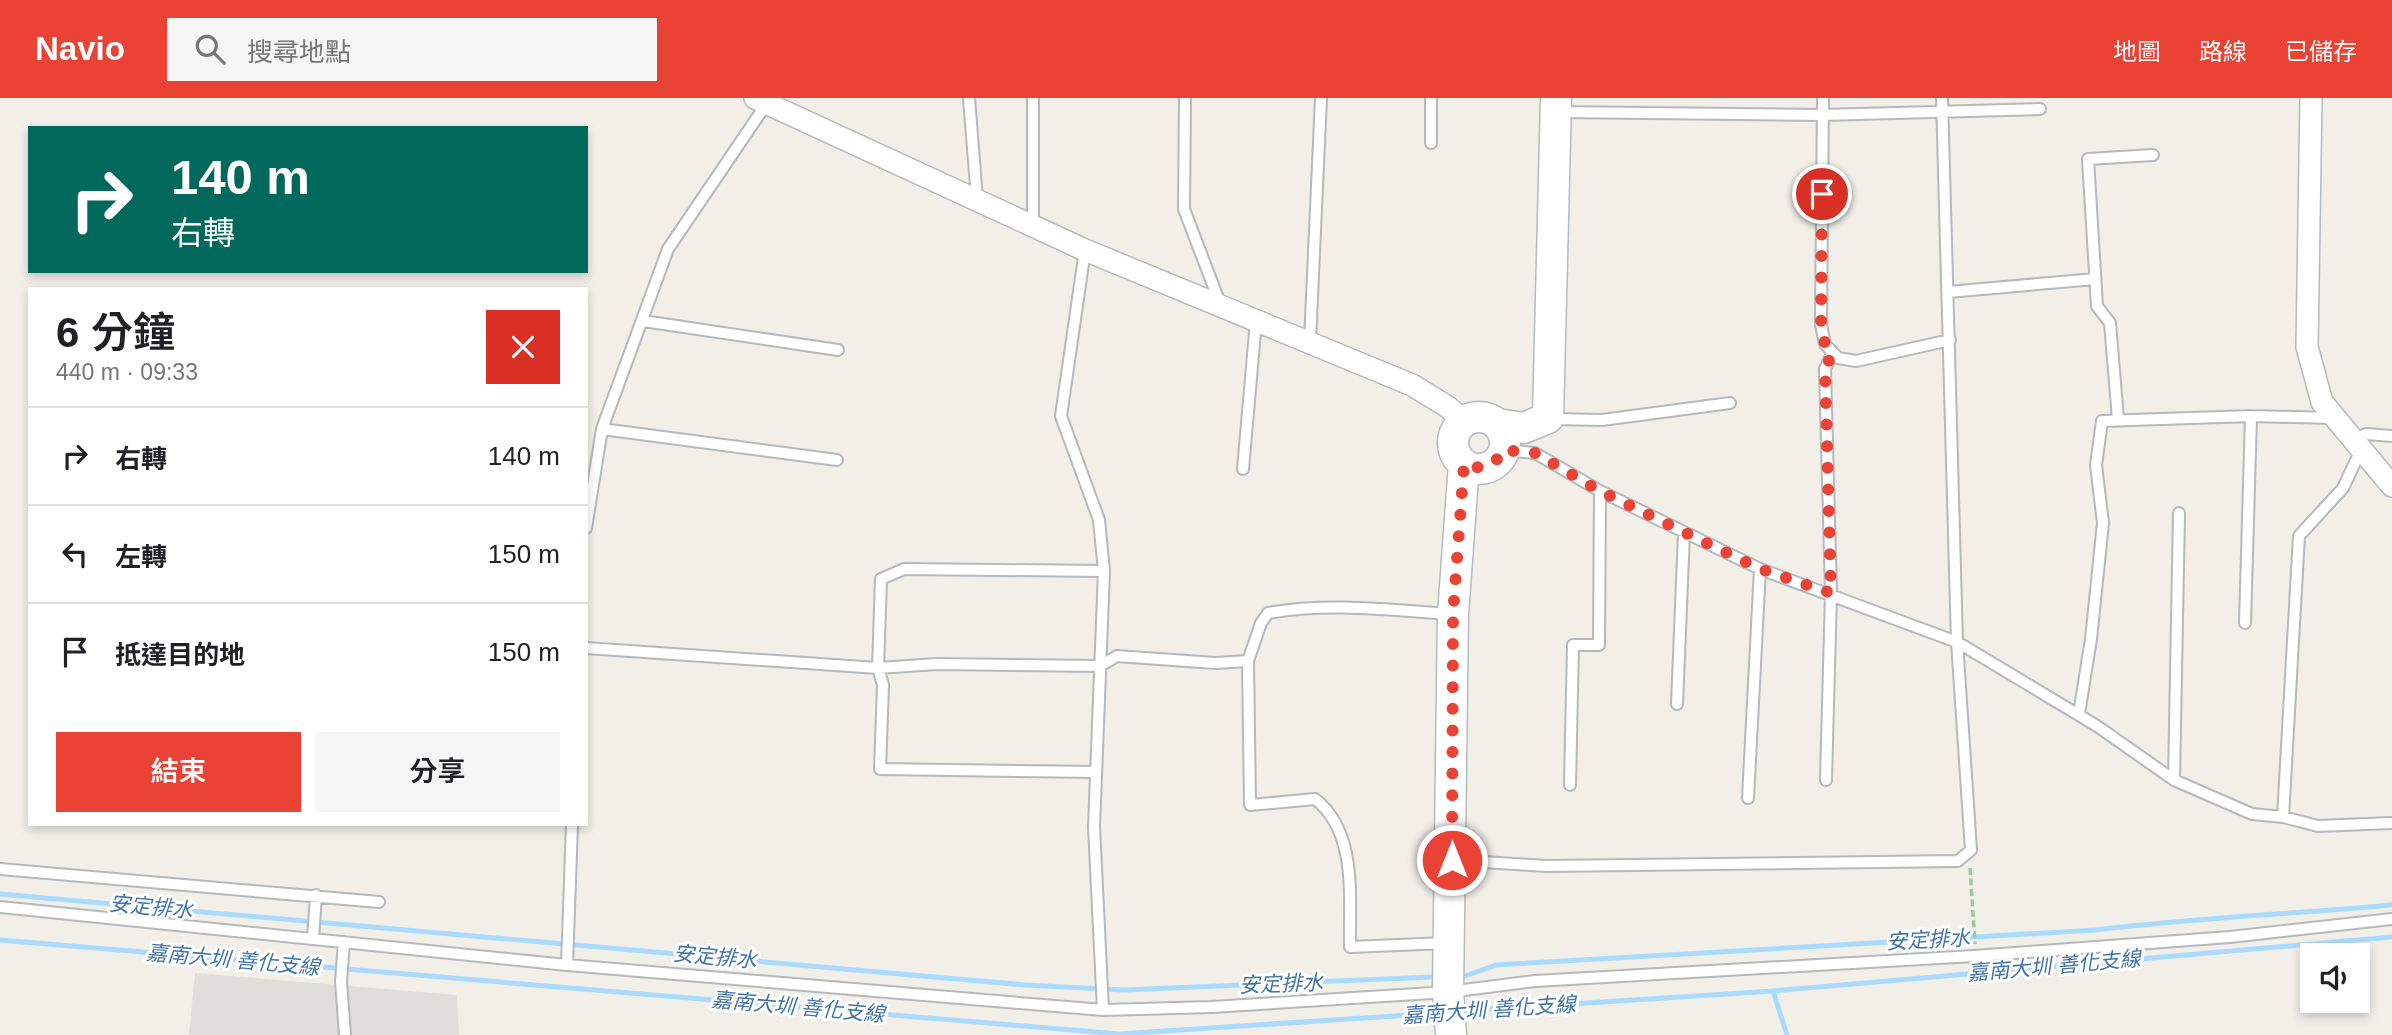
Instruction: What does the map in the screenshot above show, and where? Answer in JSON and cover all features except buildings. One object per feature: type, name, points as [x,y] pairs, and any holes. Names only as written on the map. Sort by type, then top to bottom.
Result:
[{"type":"street","points":[[2311,98],[2307,347],[2322,402],[2392,486]]},
{"type":"street","points":[[765,100],[1085,250],[1412,385],[1448,407],[1464,421]]},
{"type":"street","points":[[1500,437],[1548,418],[1555,105]]},
{"type":"street","points":[[1481,417],[1500,437],[1500,457],[1487,467],[1464,464],[1458,458],[1453,443],[1454,434],[1464,421],[1481,417]]},
{"type":"street","points":[[1450,1013],[1453,614],[1464,464]]},
{"type":"lane","points":[[969,98],[977,200]]},
{"type":"lane","points":[[1033,98],[1033,224]]},
{"type":"lane","points":[[1185,98],[1185,209],[1223,309]]},
{"type":"lane","points":[[1310,341],[1321,98]]},
{"type":"lane","points":[[1430,98],[1431,143]]},
{"type":"lane","points":[[1823,98],[1821,325],[1825,344],[1832,354],[1856,361],[1950,340]]},
{"type":"lane","points":[[1452,860],[1546,866],[1958,861],[1971,850],[1957,642],[1942,98]]},
{"type":"lane","points":[[588,516],[602,429],[668,249],[765,100]]},
{"type":"lane","points":[[1555,105],[1822,115],[2040,108]]},
{"type":"lane","points":[[2118,419],[2110,323],[2097,306],[2088,159],[2153,155]]},
{"type":"lane","points":[[1085,250],[1061,416],[1099,520],[1104,571],[1094,827],[1103,1010]]},
{"type":"lane","points":[[1948,292],[2095,279]]},
{"type":"lane","points":[[643,321],[838,350]]},
{"type":"lane","points":[[1243,469],[1256,321]]},
{"type":"lane","points":[[1826,780],[1831,593],[1825,369],[1832,354]]},
{"type":"lane","points":[[1548,418],[1602,420],[1730,403]]},
{"type":"lane","points":[[2245,624],[2251,416]]},
{"type":"lane","points":[[2079,715],[2091,639],[2103,523],[2096,465],[2102,421],[2251,416],[2333,418]]},
{"type":"lane","points":[[602,429],[837,460]]},
{"type":"lane","points":[[2283,817],[2299,536],[2343,488],[2358,445],[2366,434],[2392,436]]},
{"type":"lane","points":[[1500,437],[1535,453],[1600,491],[1760,569],[1831,593],[1957,642],[2079,715],[2174,780],[2252,814],[2283,817],[2318,826],[2392,823]]},
{"type":"lane","points":[[1570,785],[1573,645],[1599,645],[1600,491]]},
{"type":"lane","points":[[2174,780],[2179,513]]},
{"type":"lane","points":[[1677,704],[1684,533]]},
{"type":"lane","points":[[1096,772],[880,769],[883,685],[877,668],[881,579],[904,569],[1104,571]]},
{"type":"lane","points":[[1748,798],[1760,569]]},
{"type":"lane","points":[[1450,942],[1350,947],[1346,842],[1323,805],[1315,799],[1250,804],[1248,661],[1261,623],[1268,613],[1294,608],[1372,608],[1453,614]]},
{"type":"lane","points":[[588,649],[877,668],[937,664],[1100,666],[1116,656],[1216,663],[1248,661]]},
{"type":"lane","points":[[567,965],[572,826]]},
{"type":"lane","points":[[0,869],[380,902]]},
{"type":"lane","points":[[313,939],[316,895]]},
{"type":"lane","points":[[0,907],[567,965],[1103,1010],[1212,1007],[1450,1013],[1535,981],[2109,946],[2392,919]]},
{"type":"lane","points":[[344,942],[341,981],[345,1035]]},
{"type":"path","points":[[1958,861],[1970,868],[1975,950]]},
{"type":"shaded area","points":[[195,973],[457,995],[459,1035],[189,1035]]},
{"type":"waterway","name":"安定排水","points":[[0,894],[1025,985],[1124,990],[1432,977]]},
{"type":"waterway","name":"安定排水","points":[[1465,976],[1496,965],[2096,930],[2392,905]]},
{"type":"waterway","name":"嘉南大圳 善化支線","points":[[1460,1011],[1773,991],[2392,937]]},
{"type":"waterway","name":"嘉南大圳 善化支線","points":[[0,940],[1119,1034],[1440,1013]]},
{"type":"waterway","points":[[1773,991],[1787,1035]]},
{"type":"route","points":[[1452,860],[1453,614],[1464,464],[1487,467],[1500,457],[1503,450],[1535,453],[1600,491],[1760,569],[1831,593],[1825,369],[1832,354],[1825,344],[1821,325],[1822,194]]}]
